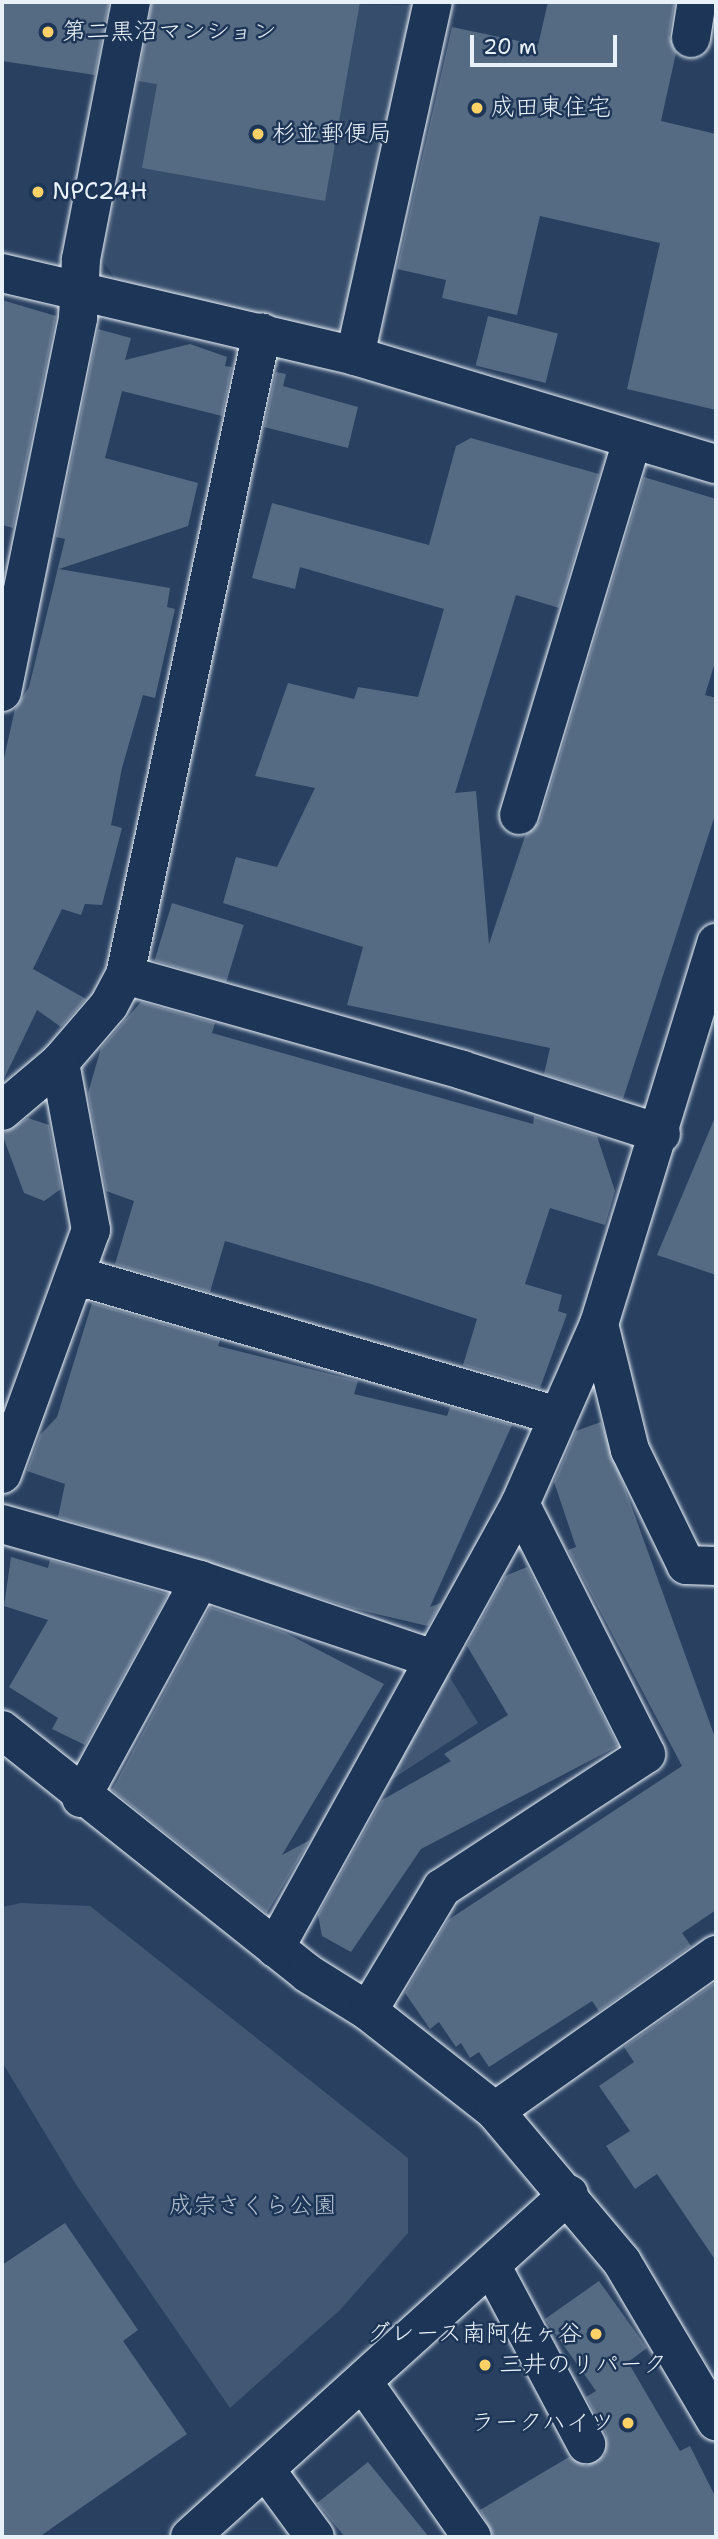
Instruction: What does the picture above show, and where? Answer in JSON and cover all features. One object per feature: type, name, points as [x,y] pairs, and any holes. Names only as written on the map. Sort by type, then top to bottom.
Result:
[{"type":"street","points":[[2,692],[12,578],[82,287],[81,260],[131,2]]},
{"type":"street","points":[[355,356],[433,2]]},
{"type":"street","points":[[2,273],[82,287],[355,356],[716,464]]},
{"type":"street","points":[[2,1111],[60,1062],[109,1005],[125,975],[262,332]]},
{"type":"street","points":[[519,815],[632,440]]},
{"type":"street","points":[[275,1948],[520,1504],[599,1324],[661,1134],[716,943]]},
{"type":"street","points":[[125,975],[462,1070],[661,1134]]},
{"type":"street","points":[[2,1474],[77,1276],[91,1230],[60,1062]]},
{"type":"street","points":[[77,1276],[558,1416]]},
{"type":"street","points":[[599,1324],[631,1450],[687,1565],[716,1566]]},
{"type":"street","points":[[368,2011],[442,1888],[646,1754],[520,1504]]},
{"type":"street","points":[[2,1524],[200,1580],[433,1659]]},
{"type":"street","points":[[81,1798],[200,1580]]},
{"type":"street","points":[[2,1730],[81,1798],[275,1948],[368,2011],[495,2111],[569,2194],[622,2262],[716,2421]]},
{"type":"street","points":[[495,2111],[716,1955]]},
{"type":"street","points":[[190,2537],[268,2473],[569,2194]]},
{"type":"street","points":[[491,2265],[586,2444]]},
{"type":"street","points":[[365,2385],[472,2537]]},
{"type":"street","points":[[268,2473],[315,2537]]},
{"type":"shaded area","name":"杉並郵便局","points":[[152,2],[417,5],[348,323],[333,333],[116,280],[104,263]]},
{"type":"green space","points":[[441,1663],[478,1723],[380,1787]]},
{"type":"green space","name":"成宗さくら公園","points":[[21,1903],[90,1906],[408,2158],[408,2233],[340,2310],[230,2408],[77,2186],[2,2062],[2,1907]]},
{"type":"building","name":"第二黒沼マンション","points":[[2,2],[109,2],[95,75],[2,61]]},
{"type":"building","points":[[152,2],[360,2],[325,201],[142,168],[157,84],[138,81]]},
{"type":"building","points":[[548,2],[675,2],[669,35],[676,53],[661,121],[716,134],[716,410],[627,389],[660,243],[540,216],[517,315],[442,298],[446,280],[397,269],[452,27],[538,45]]},
{"type":"building","points":[[2,300],[56,316],[13,528],[2,525]]},
{"type":"building","points":[[488,316],[558,333],[546,383],[476,365]]},
{"type":"building","points":[[98,329],[131,338],[125,360],[190,344],[227,357],[225,366],[232,367],[222,416],[122,391],[105,458],[198,483],[188,526],[59,569],[170,588],[167,607],[175,609],[155,698],[143,695],[122,768],[111,825],[122,828],[102,905],[85,904],[81,915],[62,909],[33,969],[86,999],[61,1027],[37,1010],[2,1083],[2,767],[15,709],[29,687],[65,539],[56,537]]},
{"type":"building","points":[[276,372],[286,374],[283,386],[358,407],[348,448],[264,427]]},
{"type":"building","points":[[471,438],[599,474],[559,608],[516,595],[455,793],[476,791],[489,944],[525,836],[540,821],[644,477],[716,499],[716,659],[705,695],[716,698],[716,812],[623,1099],[544,1074],[550,1048],[347,1005],[363,947],[223,903],[236,857],[277,867],[315,788],[255,776],[288,683],[354,699],[358,687],[418,697],[444,609],[300,567],[295,589],[252,578],[272,503],[429,545],[456,446]]},
{"type":"building","points":[[172,903],[244,925],[226,982],[154,960]]},
{"type":"building","points":[[141,1002],[215,1023],[212,1033],[533,1124],[534,1116],[597,1136],[615,1191],[605,1225],[550,1208],[525,1284],[562,1295],[558,1311],[567,1314],[540,1388],[463,1365],[477,1319],[225,1241],[210,1292],[115,1264],[134,1201],[106,1191],[88,1093],[101,1048]]},
{"type":"building","points":[[716,1115],[716,1275],[657,1255]]},
{"type":"building","points":[[28,1118],[49,1125],[61,1189],[44,1201],[24,1193],[2,1134]]},
{"type":"building","points":[[92,1303],[220,1340],[218,1346],[358,1381],[354,1394],[447,1416],[450,1407],[512,1425],[430,1607],[441,1603],[428,1626],[355,1609],[58,1517],[65,1484],[27,1471],[40,1435],[57,1417]]},
{"type":"building","points":[[601,1422],[716,1740],[716,1910],[682,1933],[691,1946],[599,2011],[592,2001],[489,2067],[479,2052],[470,2058],[461,2043],[456,2047],[439,2022],[430,2029],[405,1993],[448,1920],[682,1766],[568,1550],[576,1547],[554,1482],[576,1431]]},
{"type":"building","points":[[11,1557],[48,1568],[50,1560],[168,1594],[85,1745],[52,1729],[58,1718],[9,1687],[48,1620],[4,1606]]},
{"type":"building","points":[[527,1567],[618,1746],[421,1849],[351,1952],[322,1936],[318,1915],[382,1800],[451,1761],[444,1754],[508,1715],[467,1646],[505,1576]]},
{"type":"building","points":[[210,1607],[284,1632],[384,1684],[282,1855],[310,1840],[267,1913],[112,1790]]},
{"type":"building","points":[[716,1982],[716,2261],[657,2174],[635,2189],[606,2146],[630,2131],[599,2086],[634,2062],[624,2047]]},
{"type":"building","points":[[65,2223],[138,2330],[123,2341],[187,2434],[39,2537],[2,2537],[2,2265]]},
{"type":"building","points":[[599,2281],[647,2348],[628,2362],[680,2451],[690,2446],[716,2498],[716,2537],[494,2537],[480,2510],[569,2457],[586,2466],[605,2455],[606,2434],[586,2397],[596,2391],[545,2319]]},
{"type":"building","points":[[368,2462],[429,2537],[345,2537],[317,2503]]},
{"type":"place","name":"第二黒沼マンション","points":[[48,32]]},
{"type":"place","name":"成田東住宅","points":[[477,108]]},
{"type":"place","name":"杉並郵便局","points":[[258,134]]},
{"type":"place","name":"NPC24H","points":[[38,192]]},
{"type":"place","name":"グレース南阿佐ヶ谷","points":[[596,2334]]},
{"type":"place","name":"三井のリパーク","points":[[485,2365]]},
{"type":"place","name":"ラークハイツ","points":[[628,2423]]}]
